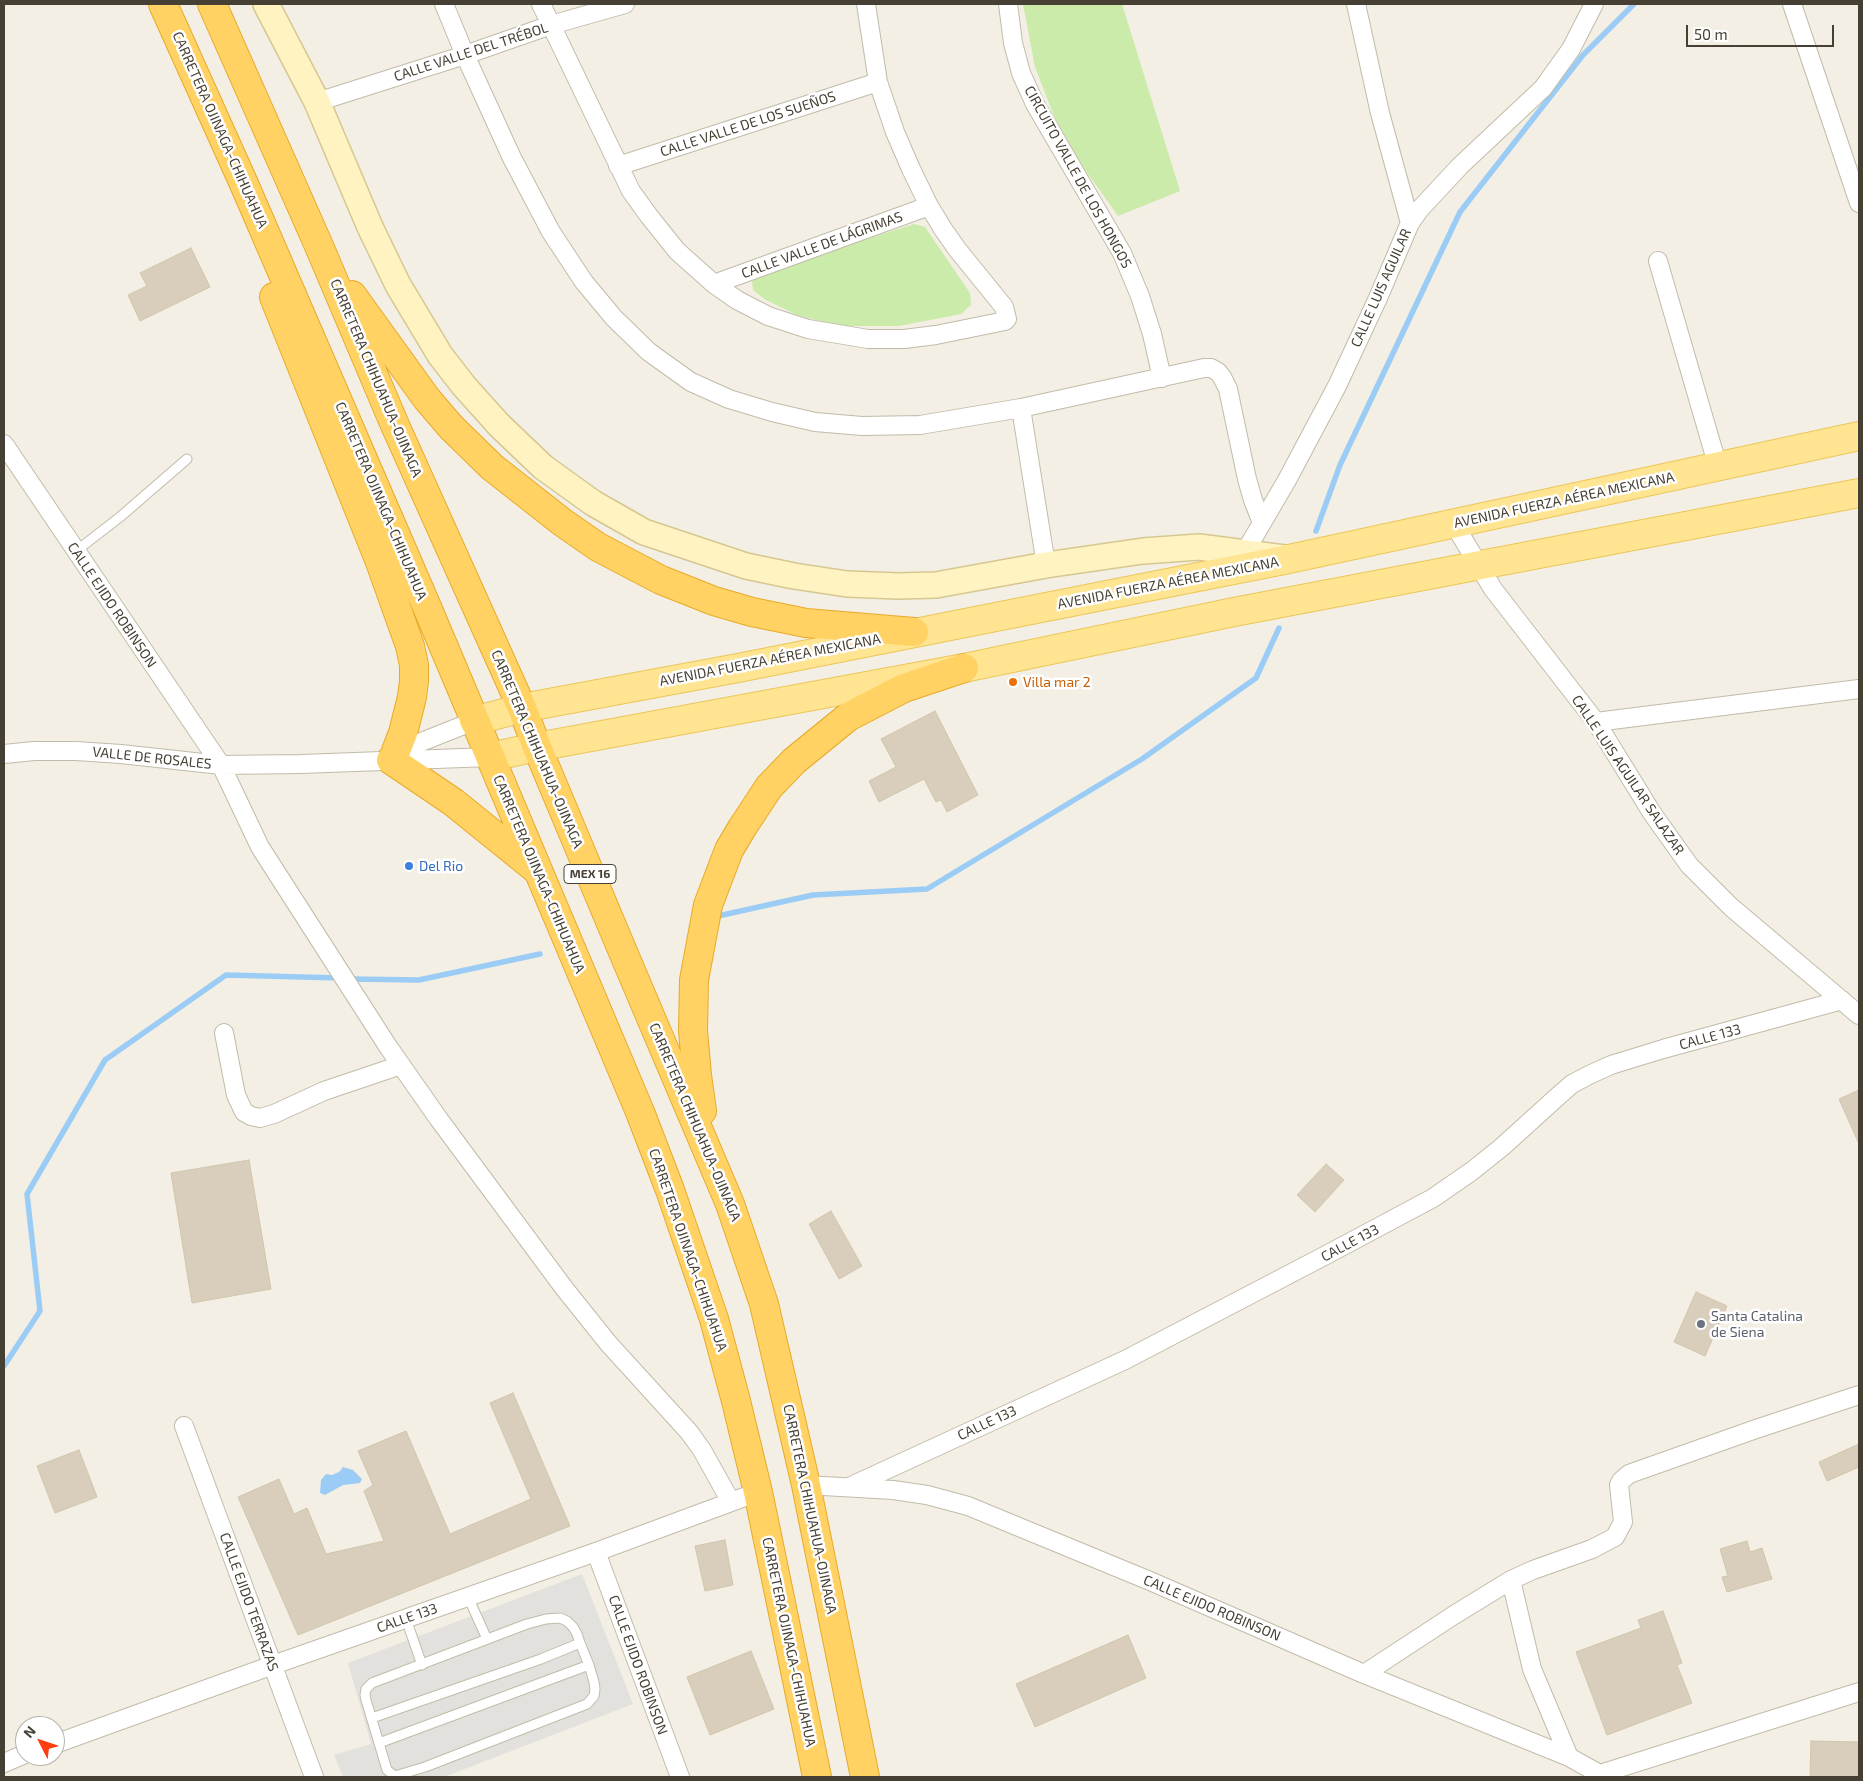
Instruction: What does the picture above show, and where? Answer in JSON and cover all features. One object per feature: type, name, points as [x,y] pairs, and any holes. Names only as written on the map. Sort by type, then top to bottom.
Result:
[{"type":"highway","name":"CARRETERA OJINAGA-CHIHUAHUA","points":[[163,4],[268,239],[427,607],[640,1112],[670,1190],[714,1319],[758,1492],[817,1777]]},
{"type":"highway","name":"CARRETERA CHIHUAHUA-OJINAGA","points":[[212,4],[402,440],[522,708],[536,747],[730,1204],[764,1304],[806,1485],[865,1777]]},
{"type":"highway","points":[[268,239],[266,260],[270,287],[380,562],[410,646],[414,665],[413,689],[408,715],[387,758],[453,802],[537,870]]},
{"type":"highway","points":[[319,246],[394,354],[427,399],[451,427],[492,467],[562,522],[598,547],[662,580],[714,601],[752,612],[806,623],[914,632]]},
{"type":"highway","points":[[312,341],[352,323]]},
{"type":"highway","points":[[708,1150],[697,1075],[693,1030],[694,980],[708,905],[729,850],[769,788],[794,761],[848,717],[904,688],[964,668]]},
{"type":"main road","name":"AVENIDA FUERZA AÉREA MEXICANA","points":[[474,721],[522,708],[738,668],[1289,559],[1859,436]]},
{"type":"main road","points":[[490,758],[536,747],[964,668],[1234,612],[1859,493]]},
{"type":"street","points":[[266,4],[317,102],[370,227],[398,285],[440,355],[464,386],[543,467],[593,503],[644,532],[746,566],[847,584],[936,585],[1046,565],[1143,551],[1199,548],[1245,552],[1289,559]]},
{"type":"street","points":[[444,4],[465,55],[516,166],[551,232],[584,282],[614,318],[649,352],[691,382],[729,399],[815,422],[853,426],[920,425],[1021,408],[1211,368],[1218,372],[1226,382],[1247,479],[1262,523]]},
{"type":"street","points":[[541,4],[631,191],[677,250],[714,284],[738,300],[768,316],[808,329],[843,336],[868,339],[904,339],[936,336],[1005,321],[1007,319],[1004,307],[957,249],[929,206],[895,132],[878,82],[866,4]]},
{"type":"street","name":"CALLE VALLE DEL TRÉBOL","points":[[317,102],[465,55],[551,25],[625,4]]},
{"type":"street","name":"CIRCUITO VALLE DE LOS HONGOS","points":[[1008,4],[1013,43],[1021,73],[1035,104],[1122,253],[1140,296],[1152,334],[1162,378]]},
{"type":"street","name":"CALLE LUIS AGUILAR","points":[[1245,552],[1336,386],[1378,298],[1410,223],[1380,113],[1356,4]]},
{"type":"street","points":[[1410,223],[1420,209],[1460,166],[1543,88],[1570,49],[1594,4]]},
{"type":"street","points":[[1792,4],[1859,204]]},
{"type":"street","name":"CALLE VALLE DE LOS SUEÑOS","points":[[618,166],[878,82]]},
{"type":"street","name":"CALLE VALLE DE LÁGRIMAS","points":[[714,284],[929,206]]},
{"type":"street","points":[[1658,261],[1718,467]]},
{"type":"street","points":[[1021,408],[1046,565]]},
{"type":"street","name":"CALLE EJIDO ROBINSON","points":[[4,444],[221,765],[260,847],[438,1118],[564,1288],[608,1343],[689,1432],[702,1450],[731,1502]]},
{"type":"street","name":"CALLE LUIS AGUILAR SALAZAR","points":[[1454,524],[1493,589],[1596,722],[1657,820],[1689,865],[1731,907],[1859,1015]]},
{"type":"street","points":[[1596,722],[1859,689]]},
{"type":"street","points":[[387,758],[474,721]]},
{"type":"street","name":"VALLE DE ROSALES","points":[[4,754],[34,751],[76,751],[221,765],[301,764],[387,758],[490,758]]},
{"type":"street","name":"CALLE 133","points":[[849,1487],[1125,1360],[1433,1198],[1502,1147],[1572,1084],[1589,1075],[1611,1065],[1663,1049],[1842,1000]]},
{"type":"street","points":[[224,1033],[236,1095],[244,1112],[260,1118],[274,1114],[324,1091],[401,1064]]},
{"type":"street","points":[[1364,1674],[1511,1580],[1592,1549],[1615,1536],[1623,1522],[1619,1485],[1629,1474],[1859,1395]]},
{"type":"street","name":"CALLE EJIDO TERRAZAS","points":[[184,1426],[314,1777]]},
{"type":"street","name":"CALLE EJIDO ROBINSON","points":[[806,1485],[893,1490],[927,1495],[968,1506],[1124,1570],[1364,1674],[1568,1757],[1602,1776]]},
{"type":"street","name":"CALLE 133","points":[[65,1740],[272,1665],[596,1552],[758,1492]]},
{"type":"street","name":"CALLE EJIDO ROBINSON","points":[[596,1552],[680,1777]]},
{"type":"street","points":[[1511,1580],[1532,1669],[1568,1757]]},
{"type":"street","points":[[1602,1776],[1859,1692]]},
{"type":"lane","points":[[76,551],[120,517],[187,459]]},
{"type":"lane","points":[[468,1597],[487,1639]]},
{"type":"lane","points":[[553,1618],[567,1621],[573,1626],[589,1665],[596,1689],[594,1696],[587,1704],[425,1767],[400,1775],[395,1776],[391,1774],[385,1764],[365,1695],[369,1686],[382,1678],[422,1665],[487,1639],[527,1624],[553,1618]]},
{"type":"lane","points":[[406,1619],[422,1665]]},
{"type":"lane","points":[[372,1718],[541,1659],[580,1643]]},
{"type":"lane","points":[[379,1743],[589,1665]]},
{"type":"green space","points":[[1023,4],[1122,4],[1180,191],[1118,216],[1081,164],[1054,116],[1035,67]]},
{"type":"green space","points":[[914,224],[925,227],[970,293],[971,305],[961,314],[899,326],[838,326],[797,315],[764,299],[753,290],[752,282],[759,273]]},
{"type":"shaded area","points":[[582,1574],[633,1704],[444,1777],[343,1777],[334,1755],[371,1744],[348,1663]]},
{"type":"water","points":[[343,1467],[353,1470],[362,1479],[360,1483],[343,1485],[325,1495],[320,1493],[321,1480],[326,1474],[332,1475],[339,1472]]},
{"type":"building","points":[[191,248],[210,287],[140,321],[128,295],[147,286],[140,273]]},
{"type":"building","points":[[935,711],[978,795],[947,812],[941,800],[936,802],[924,779],[879,802],[869,781],[896,767],[881,739]]},
{"type":"building","points":[[1859,1090],[1859,1144],[1839,1099]]},
{"type":"building","points":[[249,1160],[271,1289],[192,1303],[171,1173]]},
{"type":"building","points":[[1326,1164],[1344,1180],[1315,1212],[1297,1195]]},
{"type":"building","points":[[831,1211],[862,1266],[839,1279],[809,1224]]},
{"type":"building","name":"Santa Catalina de Siena","points":[[1696,1292],[1727,1306],[1705,1356],[1674,1342]]},
{"type":"building","points":[[513,1393],[570,1526],[298,1635],[238,1497],[279,1479],[294,1514],[307,1508],[326,1554],[384,1541],[364,1491],[373,1485],[358,1451],[406,1431],[450,1534],[531,1499],[490,1403]]},
{"type":"building","points":[[1859,1444],[1859,1467],[1827,1481],[1819,1462]]},
{"type":"building","points":[[79,1450],[97,1497],[55,1513],[37,1466]]},
{"type":"building","points":[[725,1540],[733,1585],[705,1591],[695,1546]]},
{"type":"building","points":[[1747,1541],[1750,1552],[1762,1548],[1772,1579],[1727,1592],[1722,1577],[1728,1576],[1720,1549]]},
{"type":"building","points":[[1663,1611],[1682,1663],[1677,1665],[1692,1703],[1607,1735],[1576,1652],[1641,1628],[1638,1620]]},
{"type":"building","points":[[1128,1635],[1146,1678],[1035,1727],[1016,1684]]},
{"type":"building","points":[[751,1651],[774,1709],[710,1735],[687,1677]]},
{"type":"building","points":[[1811,1741],[1859,1742],[1859,1777],[1810,1777]]},
{"type":"waterway","points":[[1316,531],[1340,465],[1460,212],[1583,55],[1634,4]]},
{"type":"waterway","points":[[718,916],[813,895],[927,889],[1142,759],[1256,678],[1279,628]]},
{"type":"waterway","points":[[349,979],[419,980],[540,954]]},
{"type":"waterway","points":[[4,1366],[40,1311],[27,1194],[105,1060],[226,975],[340,978]]},
{"type":"place","name":"Villa mar 2","points":[[1013,682]]},
{"type":"place","name":"Del Rio","points":[[409,866]]},
{"type":"place","name":"Santa Catalina de Siena","points":[[1701,1324]]}]
